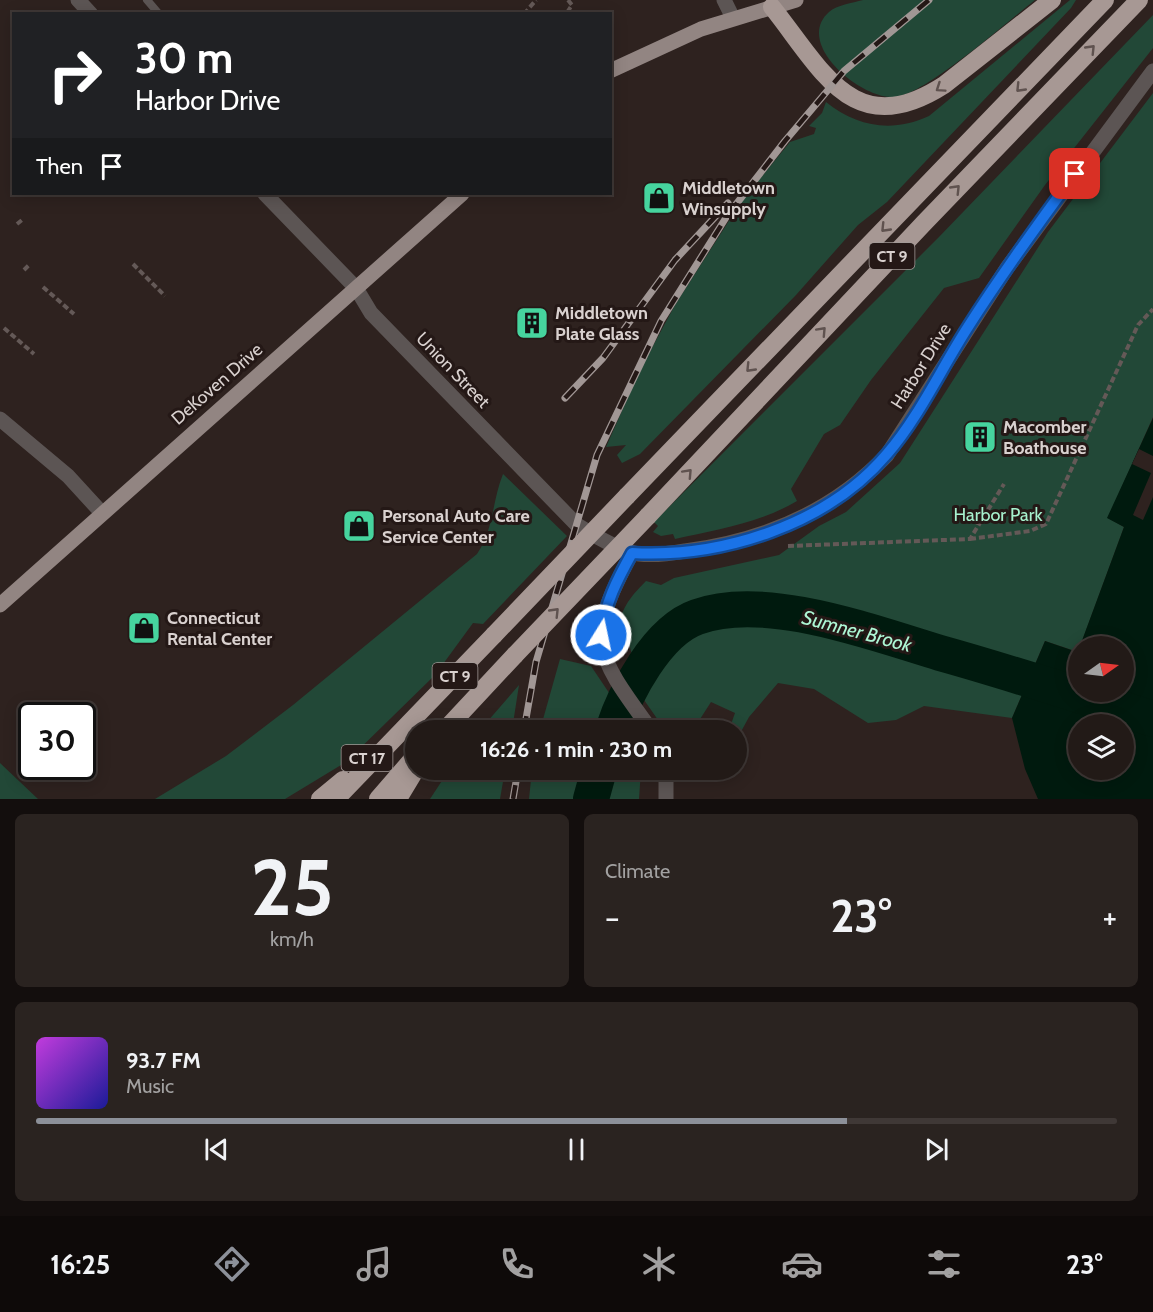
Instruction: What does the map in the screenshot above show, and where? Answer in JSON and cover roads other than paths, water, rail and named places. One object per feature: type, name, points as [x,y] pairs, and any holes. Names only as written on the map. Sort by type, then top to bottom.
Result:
[{"type":"highway","points":[[769,4],[833,84],[846,95],[875,107],[892,108],[925,97],[944,85],[1052,0]]},
{"type":"highway","name":"CT 9","points":[[336,799],[1105,0]]},
{"type":"highway","name":"CT 9","points":[[452,720],[1139,0]]},
{"type":"highway","name":"CT 17","points":[[320,799],[414,717]]},
{"type":"highway","points":[[378,799],[405,768]]},
{"type":"highway","name":"CT 17","points":[[398,799],[409,780]]},
{"type":"main road","points":[[612,70],[666,43],[769,4],[796,0]]},
{"type":"main road","name":"DeKoven Drive","points":[[0,605],[101,512],[461,195]]},
{"type":"street","points":[[78,0],[89,12]]},
{"type":"street","points":[[724,0],[733,18]]},
{"type":"street","name":"Harbor Drive","points":[[632,553],[676,553],[761,534],[829,504],[867,476],[897,441],[988,296],[1035,228],[1153,71]]},
{"type":"street","name":"Union Street","points":[[266,195],[356,288],[371,313],[578,525],[632,553]]},
{"type":"street","points":[[0,418],[68,476],[101,512]]},
{"type":"street","points":[[632,553],[612,588],[604,613],[601,635],[603,652],[616,682],[644,720]]},
{"type":"street","points":[[666,780],[666,799]]},
{"type":"lane","points":[[147,0],[157,12]]},
{"type":"waterway","name":"Sumner Brook","points":[[616,720],[644,665],[656,649],[682,624],[697,617],[724,611],[754,609],[786,612],[852,626],[1153,719]]},
{"type":"waterway","name":"Sumner Brook","points":[[591,799],[596,780]]},
{"type":"railway","points":[[526,720],[536,662],[597,455],[661,321],[727,216],[785,141],[844,71],[929,0]]},
{"type":"railway","points":[[565,398],[603,358],[675,260],[728,203]]},
{"type":"railway","points":[[513,799],[516,780]]},
{"type":"place","name":"Middletown Winsupply","points":[[659,198]]},
{"type":"place","name":"Middletown Plate Glass","points":[[532,323]]},
{"type":"place","name":"Macomber Boathouse","points":[[980,437]]},
{"type":"place","name":"Personal Auto Care Service Center","points":[[359,526]]},
{"type":"place","name":"Connecticut Rental Center","points":[[144,628]]},
{"type":"park label","name":"Harbor Park","points":[[998,515]]}]
